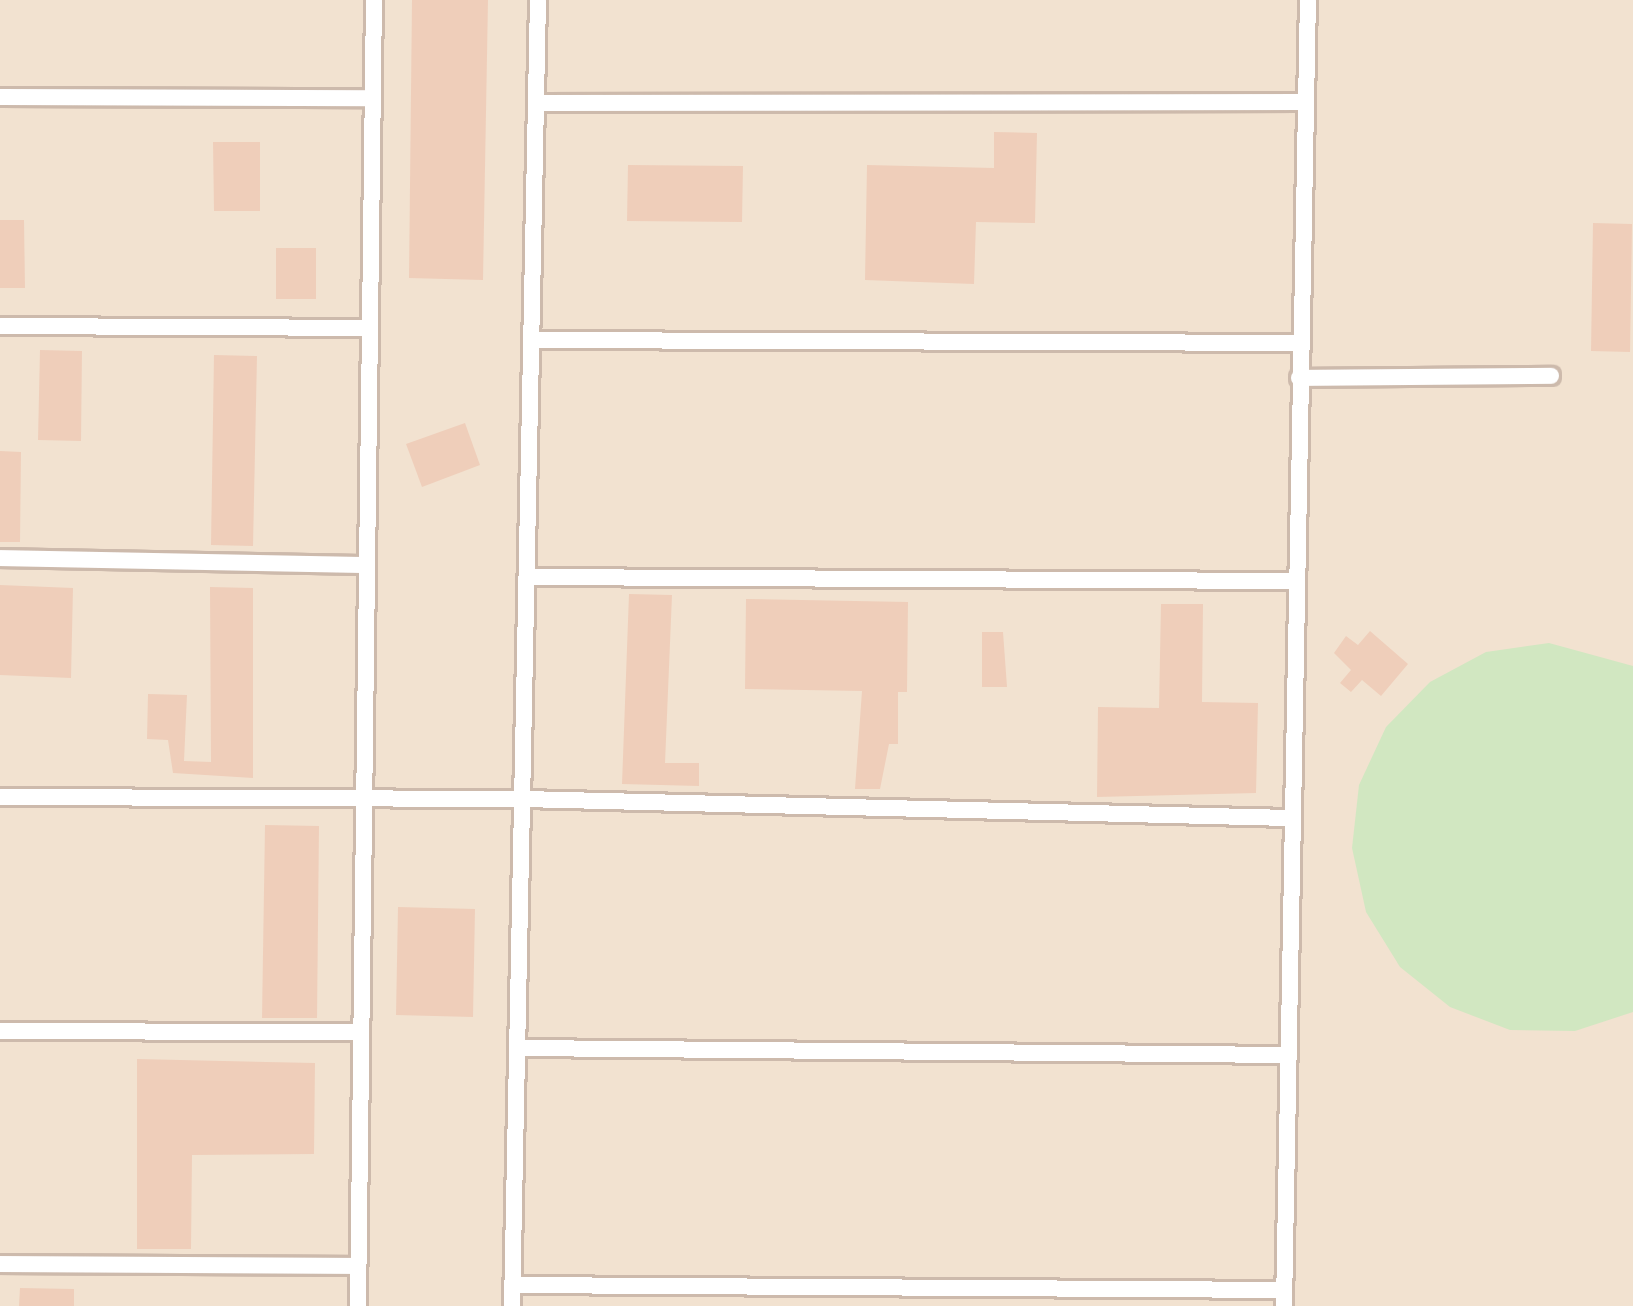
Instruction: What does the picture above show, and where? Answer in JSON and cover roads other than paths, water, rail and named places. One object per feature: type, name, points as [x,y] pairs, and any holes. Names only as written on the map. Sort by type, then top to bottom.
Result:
[{"type":"street","points":[[358,1306],[374,0]]},
{"type":"street","points":[[512,1306],[538,0]]},
{"type":"street","points":[[513,1285],[1284,1298],[1308,0]]},
{"type":"street","points":[[0,97],[373,98]]},
{"type":"street","points":[[536,103],[1304,102]]},
{"type":"street","points":[[0,326],[370,328]]},
{"type":"street","points":[[531,340],[1300,344]]},
{"type":"street","points":[[1299,378],[1551,376]]},
{"type":"street","points":[[0,558],[367,566]]},
{"type":"street","points":[[526,577],[1296,581]]},
{"type":"street","points":[[0,797],[524,799],[1292,818]]},
{"type":"street","points":[[0,1030],[361,1033]]},
{"type":"street","points":[[518,1048],[1288,1055]]},
{"type":"street","points":[[0,1264],[358,1266]]}]
